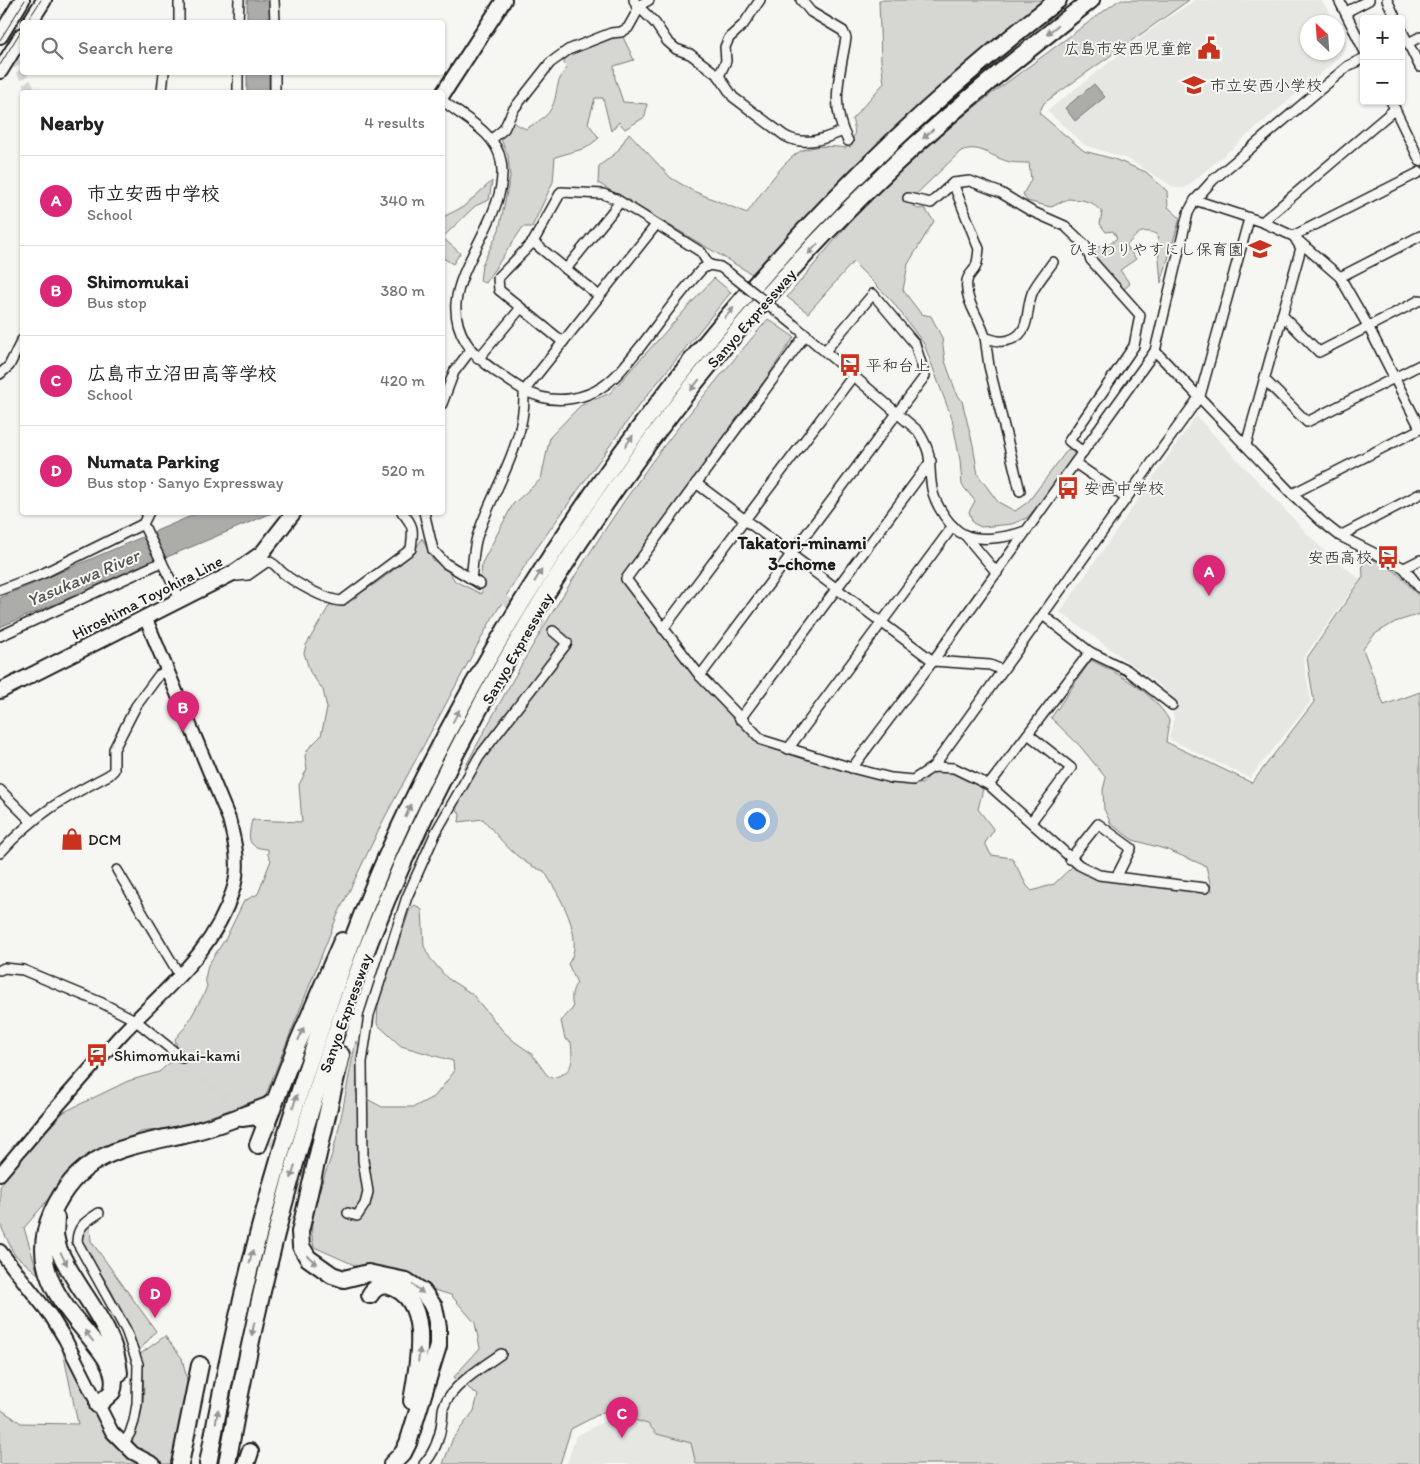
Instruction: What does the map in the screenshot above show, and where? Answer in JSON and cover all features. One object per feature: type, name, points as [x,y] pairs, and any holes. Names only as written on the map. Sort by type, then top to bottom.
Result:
[{"type":"highway","name":"Sanyo Expressway","points":[[208,1464],[238,1314],[265,1204],[298,1090],[355,933],[388,856],[433,759],[486,661],[559,541],[640,425],[711,334],[833,199],[930,106],[1058,0]]},
{"type":"highway","name":"Sanyo Expressway","points":[[227,1464],[256,1316],[282,1209],[307,1124],[342,1020],[403,862],[450,766],[502,669],[570,558],[654,437],[726,345],[847,212],[896,163],[996,74],[1091,0]]},
{"type":"highway","points":[[258,1145],[296,1046],[339,946],[388,856]]},
{"type":"highway","points":[[392,1464],[403,1453],[408,1443],[436,1353],[439,1333],[436,1312],[423,1292],[406,1281],[368,1273],[344,1279],[332,1275],[308,1258],[301,1246],[300,1232],[336,1070],[403,862]]},
{"type":"highway","points":[[98,1405],[112,1392],[114,1374],[106,1359],[56,1292],[44,1261],[45,1234],[60,1199],[73,1181],[89,1166],[116,1150],[198,1130],[268,1106],[275,1101]]},
{"type":"highway","points":[[98,1405],[117,1390],[120,1376],[118,1364],[107,1332],[58,1248],[55,1222],[63,1202],[90,1169],[118,1153],[203,1133],[250,1116],[262,1119],[267,1125]]},
{"type":"highway","points":[[370,1295],[374,1289],[382,1286],[394,1288],[402,1293],[414,1313],[420,1338],[420,1355],[406,1435],[397,1452],[383,1464]]},
{"type":"highway","points":[[180,1464],[200,1365]]},
{"type":"main road","points":[[0,36],[22,0]]},
{"type":"main road","points":[[31,20],[44,0]]},
{"type":"main road","points":[[445,90],[504,0]]},
{"type":"main road","points":[[0,71],[20,38]]},
{"type":"main road","name":"Hiroshima Toyohira Line","points":[[0,691],[181,601],[234,572],[262,553],[292,515]]},
{"type":"street","points":[[179,0],[179,20]]},
{"type":"street","points":[[238,20],[239,0]]},
{"type":"street","points":[[274,0],[275,20]]},
{"type":"street","points":[[636,3],[649,0]]},
{"type":"street","points":[[719,76],[726,62],[725,47],[729,38],[743,25],[760,0]]},
{"type":"street","points":[[801,0],[811,12],[842,31],[846,38],[836,99],[843,131],[848,141]]},
{"type":"street","points":[[1340,0],[1360,42]]},
{"type":"street","points":[[1346,12],[1369,0]]},
{"type":"street","points":[[1387,0],[1394,15]]},
{"type":"street","points":[[636,3],[656,23],[667,42],[690,54],[719,76],[733,97],[794,141],[805,142],[824,139],[843,131]]},
{"type":"street","points":[[492,139],[504,129],[513,110],[550,63],[568,50],[628,28],[638,10],[636,3]]},
{"type":"street","points":[[1405,37],[1420,68]]},
{"type":"street","points":[[1408,43],[1420,37]]},
{"type":"street","points":[[852,768],[933,661],[1155,351],[1181,238],[1188,213],[1195,200],[1213,180],[1341,72],[1361,60]]},
{"type":"street","points":[[162,90],[164,75]]},
{"type":"street","points":[[238,75],[238,90]]},
{"type":"street","points":[[275,75],[275,90]]},
{"type":"street","points":[[445,102],[492,139],[499,151],[502,163],[498,192],[484,234],[460,283],[456,304],[458,326],[470,351],[478,359],[524,391],[542,398],[562,400],[584,395],[602,388],[619,373],[695,276],[709,265]]},
{"type":"street","points":[[1262,222],[1393,105],[1420,161]]},
{"type":"street","points":[[1293,236],[1420,172]]},
{"type":"street","points":[[908,198],[925,203],[935,202],[953,183],[970,181],[1001,193],[1030,211],[1065,226],[1085,245],[1091,260],[1140,315],[1134,346],[1069,441],[1083,452]]},
{"type":"street","points":[[953,183],[979,249],[975,268],[968,275],[966,287],[969,301],[985,337],[989,366],[1020,491]]},
{"type":"street","points":[[563,342],[520,309],[499,290],[498,278],[533,242],[561,192],[603,194],[620,202],[701,252],[709,265],[729,273],[806,334],[896,414],[918,431],[928,448],[931,461],[932,490],[943,513],[997,572]]},
{"type":"street","points":[[1195,200],[1262,222],[1293,236],[1340,277],[1368,326],[1420,428],[1292,494]]},
{"type":"street","points":[[566,269],[620,202]]},
{"type":"street","points":[[806,334],[626,579],[700,676],[762,740],[852,768],[891,778],[914,780],[933,767],[1002,670],[1044,616],[1200,396],[1249,219]]},
{"type":"street","points":[[471,579],[477,538],[513,455],[525,406],[524,391],[656,225]]},
{"type":"street","points":[[1246,445],[1301,248],[1293,236]]},
{"type":"street","points":[[1340,277],[1420,236]]},
{"type":"street","points":[[533,242],[599,296]]},
{"type":"street","points":[[985,337],[996,342],[1007,341],[1021,333],[1025,325],[1032,292],[1053,262]]},
{"type":"street","points":[[700,676],[925,376],[915,344],[873,294],[825,351]]},
{"type":"street","points":[[1282,316],[1319,352],[1420,300]]},
{"type":"street","points":[[478,359],[520,309]]},
{"type":"street","points":[[0,374],[9,366],[20,344]]},
{"type":"street","points":[[445,396],[454,372],[470,351]]},
{"type":"street","points":[[1155,351],[1292,494],[1340,536],[1404,568],[1420,588]]},
{"type":"street","points":[[1265,380],[1307,422],[1420,365]]},
{"type":"street","points":[[663,629],[853,376]]},
{"type":"street","points":[[740,719],[931,461]]},
{"type":"street","points":[[1075,463],[1126,498]]},
{"type":"street","points":[[696,483],[744,521],[933,661],[990,665],[1002,670]]},
{"type":"street","points":[[1340,536],[1420,494]]},
{"type":"street","points":[[0,590],[44,573],[144,526],[148,515]]},
{"type":"street","points":[[234,572],[237,576],[248,575],[268,562],[276,564],[283,573],[332,600],[341,601],[411,549],[413,531],[411,523],[404,515]]},
{"type":"street","points":[[425,515],[434,550],[444,563],[480,584]]},
{"type":"street","points":[[144,526],[181,601]]},
{"type":"street","points":[[788,749],[953,526]]},
{"type":"street","points":[[965,535],[1010,537],[1025,531]]},
{"type":"street","points":[[1404,568],[1420,560]]},
{"type":"street","points":[[0,636],[161,561]]},
{"type":"street","points":[[1044,616],[1090,652],[1127,670],[1172,704]]},
{"type":"street","points":[[0,1174],[66,1094],[135,1020],[180,976],[205,947],[221,920],[233,890],[237,872],[231,826],[220,794],[146,618]]},
{"type":"street","points":[[348,1213],[357,1216],[365,1204],[368,1192],[363,1160],[362,1062],[369,1015],[407,897],[436,832],[480,757],[567,643],[553,631]]},
{"type":"street","points":[[989,785],[1090,652]]},
{"type":"street","points":[[0,853],[31,821],[56,802],[109,775],[114,770],[114,748],[136,706],[159,676],[167,671]]},
{"type":"street","points":[[1028,734],[1071,768],[1031,822]]},
{"type":"street","points":[[933,767],[954,768],[989,785],[1070,859],[1099,875],[1205,888]]},
{"type":"street","points":[[0,790],[31,821]]},
{"type":"street","points":[[1070,859],[1098,824],[1131,848],[1117,876]]},
{"type":"street","points":[[117,870],[180,976]]},
{"type":"street","points":[[0,970],[4,968],[23,970],[102,1003],[135,1020],[182,1058]]},
{"type":"street","points":[[99,1213],[82,1225],[77,1233],[78,1242],[126,1330],[138,1364],[134,1421],[123,1445]]},
{"type":"street","points":[[0,1251],[51,1316],[66,1339],[112,1432],[123,1445],[154,1464]]},
{"type":"street","points":[[424,1464],[432,1456],[439,1437],[444,1406],[453,1393],[472,1374],[501,1354]]},
{"type":"shaded area","points":[[879,0],[1047,0],[863,159],[831,190],[757,277],[598,183],[599,166],[617,152],[629,133],[671,178],[693,191],[747,213],[773,178],[796,154],[808,148],[830,146],[846,148],[852,141],[854,127],[852,119],[884,83],[881,61]]},
{"type":"shaded area","points":[[1119,0],[1189,0],[1044,103],[1039,113],[1084,151],[1114,159],[1146,172],[1167,191],[1168,207],[1180,218],[1161,283],[1157,234],[1151,232],[1139,233],[1126,246],[1136,259],[1120,270],[1130,284],[1124,289],[1095,258],[1091,249],[1110,244],[1117,238],[1113,231],[1106,232],[1100,224],[1102,212],[1092,203],[1082,200],[1068,199],[1051,207],[1027,201],[1023,194],[1031,180],[1029,163],[1010,162],[980,150],[968,149],[961,151],[908,202],[918,209],[924,208],[934,221],[908,264],[903,290],[921,314],[931,316],[942,338],[945,361],[956,392],[962,401],[978,475],[998,502],[1015,511],[1028,502],[1068,449],[1076,454],[1047,495],[1027,518],[1012,524],[981,527],[973,523],[969,512],[975,501],[962,485],[960,460],[952,419],[924,344],[892,301],[853,262],[808,313],[787,297],[880,186],[929,143],[994,92]]},
{"type":"shaded area","name":"市立安西小学校","points":[[1195,0],[1321,0],[1331,15],[1300,15],[1300,60],[1337,60],[1185,188],[1175,188],[1130,160],[1085,145],[1047,111],[1156,26]]},
{"type":"shaded area","points":[[622,35],[634,60],[614,66],[615,78],[623,102],[647,104],[645,117],[625,129],[619,122],[611,131],[603,98],[595,98],[588,123],[599,138],[586,148],[555,157],[553,182],[532,227],[523,227],[485,283],[480,281],[482,265],[499,230],[510,177],[508,156],[500,137],[512,122],[526,129],[547,115],[554,101],[559,80],[567,68],[563,61],[571,54]]},
{"type":"shaded area","points":[[492,181],[489,200],[475,206],[445,235],[445,216],[463,207]]},
{"type":"shaded area","points":[[445,240],[460,253],[453,264],[445,259]]},
{"type":"shaded area","points":[[714,278],[731,292],[636,409],[529,559],[490,622],[385,817],[338,914],[265,1097],[184,1126],[141,1132],[87,1160],[57,1189],[24,1228],[38,1274],[14,1254],[0,1224],[0,1187],[25,1153],[64,1112],[128,1081],[159,1072],[174,1059],[180,1061],[175,1039],[186,1026],[204,994],[207,986],[205,979],[208,965],[226,938],[244,901],[258,894],[271,860],[268,855],[268,849],[256,847],[250,841],[252,820],[302,822],[299,785],[307,769],[305,756],[308,749],[321,736],[327,708],[323,690],[310,672],[304,653],[306,645],[331,603],[354,596],[382,579],[408,557],[422,538],[433,560],[448,570],[455,581],[481,594],[485,582],[481,577],[482,563],[513,504],[541,479],[550,437],[580,406],[610,393]]},
{"type":"shaded area","points":[[768,319],[794,337],[696,482],[624,578],[658,630],[758,740],[785,752],[902,783],[922,784],[934,770],[952,770],[983,789],[978,809],[994,830],[985,843],[991,855],[1012,858],[1027,886],[1032,891],[1054,884],[1073,866],[1118,878],[1212,891],[1206,866],[1168,850],[1133,840],[1111,824],[1104,809],[1103,790],[1106,778],[1080,746],[1051,718],[1091,660],[1124,678],[1154,700],[1169,720],[1166,742],[1252,783],[1314,702],[1307,658],[1363,577],[1362,559],[1380,562],[1388,566],[1420,598],[1420,614],[1395,622],[1375,634],[1363,649],[1384,705],[1420,692],[1420,1464],[696,1464],[691,1443],[657,1434],[648,1424],[625,1417],[613,1407],[571,1429],[560,1464],[443,1464],[453,1438],[474,1411],[478,1395],[454,1377],[480,1348],[475,1323],[451,1295],[361,1268],[314,1247],[312,1223],[314,1211],[337,1137],[356,1041],[360,1046],[356,1093],[382,1107],[414,1107],[435,1096],[454,1072],[453,1061],[401,1046],[377,1024],[378,1004],[410,909],[415,905],[422,910],[424,946],[430,958],[447,978],[472,994],[503,1031],[531,1053],[547,1075],[552,1078],[559,1076],[565,1073],[570,1066],[572,1061],[571,1042],[565,1039],[561,1021],[573,1008],[572,995],[577,983],[568,964],[573,954],[574,942],[568,916],[544,871],[518,857],[503,843],[483,819],[459,822],[460,814],[456,808],[474,775],[464,769],[552,613],[600,537],[679,426]]},
{"type":"shaded area","points":[[1196,416],[1321,548],[1360,579],[1303,658],[1311,702],[1250,778],[1169,739],[1174,717],[1161,686],[1060,612]]},
{"type":"shaded area","points":[[90,1225],[91,1241],[156,1331],[139,1351],[113,1294],[84,1247],[83,1233]]},
{"type":"shaded area","points":[[165,1336],[182,1358],[190,1393],[176,1464],[150,1464],[153,1457],[136,1448],[132,1441],[140,1420],[144,1388],[139,1355]]},
{"type":"shaded area","points":[[60,1337],[104,1427],[121,1450],[141,1464],[0,1464],[0,1409],[21,1423],[78,1424]]},
{"type":"shaded area","points":[[615,1416],[648,1424],[657,1434],[691,1443],[696,1464],[567,1464],[576,1436]]},
{"type":"water","points":[[247,0],[270,0],[270,20],[247,20]]},
{"type":"water","points":[[247,75],[269,75],[269,90],[247,90]]},
{"type":"water","points":[[1094,84],[1105,97],[1075,121],[1065,108]]},
{"type":"water","name":"Yasukawa River","points":[[193,515],[267,515],[0,627],[0,598]]},
{"type":"tunnel","points":[[0,35],[20,71]]},
{"type":"tunnel","points":[[22,75],[31,90]]},
{"type":"tunnel","points":[[848,141],[908,198]]},
{"type":"tunnel","points":[[480,584],[553,631]]},
{"type":"tunnel","points":[[182,1058],[282,1151]]},
{"type":"tunnel","points":[[293,1162],[348,1213]]},
{"type":"tram line","points":[[0,40],[25,0]]},
{"type":"tram line","points":[[28,20],[41,0]]},
{"type":"tram line","points":[[0,65],[20,32]]},
{"type":"place","name":"広島市安西児童館","points":[[1209,48]]},
{"type":"place","name":"市立安西小学校","points":[[1194,85]]},
{"type":"place","name":"ひまわりやすにし保育園","points":[[1260,249]]},
{"type":"place","name":"平和台上","points":[[850,365]]},
{"type":"place","name":"安西中学校","points":[[1068,488]]},
{"type":"place","name":"安西高校","points":[[1388,557]]},
{"type":"place","name":"市立安西中学校","points":[[1209,596]]},
{"type":"place","name":"Shimomukai","points":[[183,732]]},
{"type":"place","name":"DCM","points":[[72,839]]},
{"type":"place","name":"Shimomukai-kami","points":[[97,1055]]},
{"type":"place","name":"Numata Parking","points":[[155,1318]]},
{"type":"place","name":"広島市立沼田高等学校","points":[[622,1438]]},
{"type":"district","name":"Takatori-minami 3-chome","points":[[802,553]]}]
